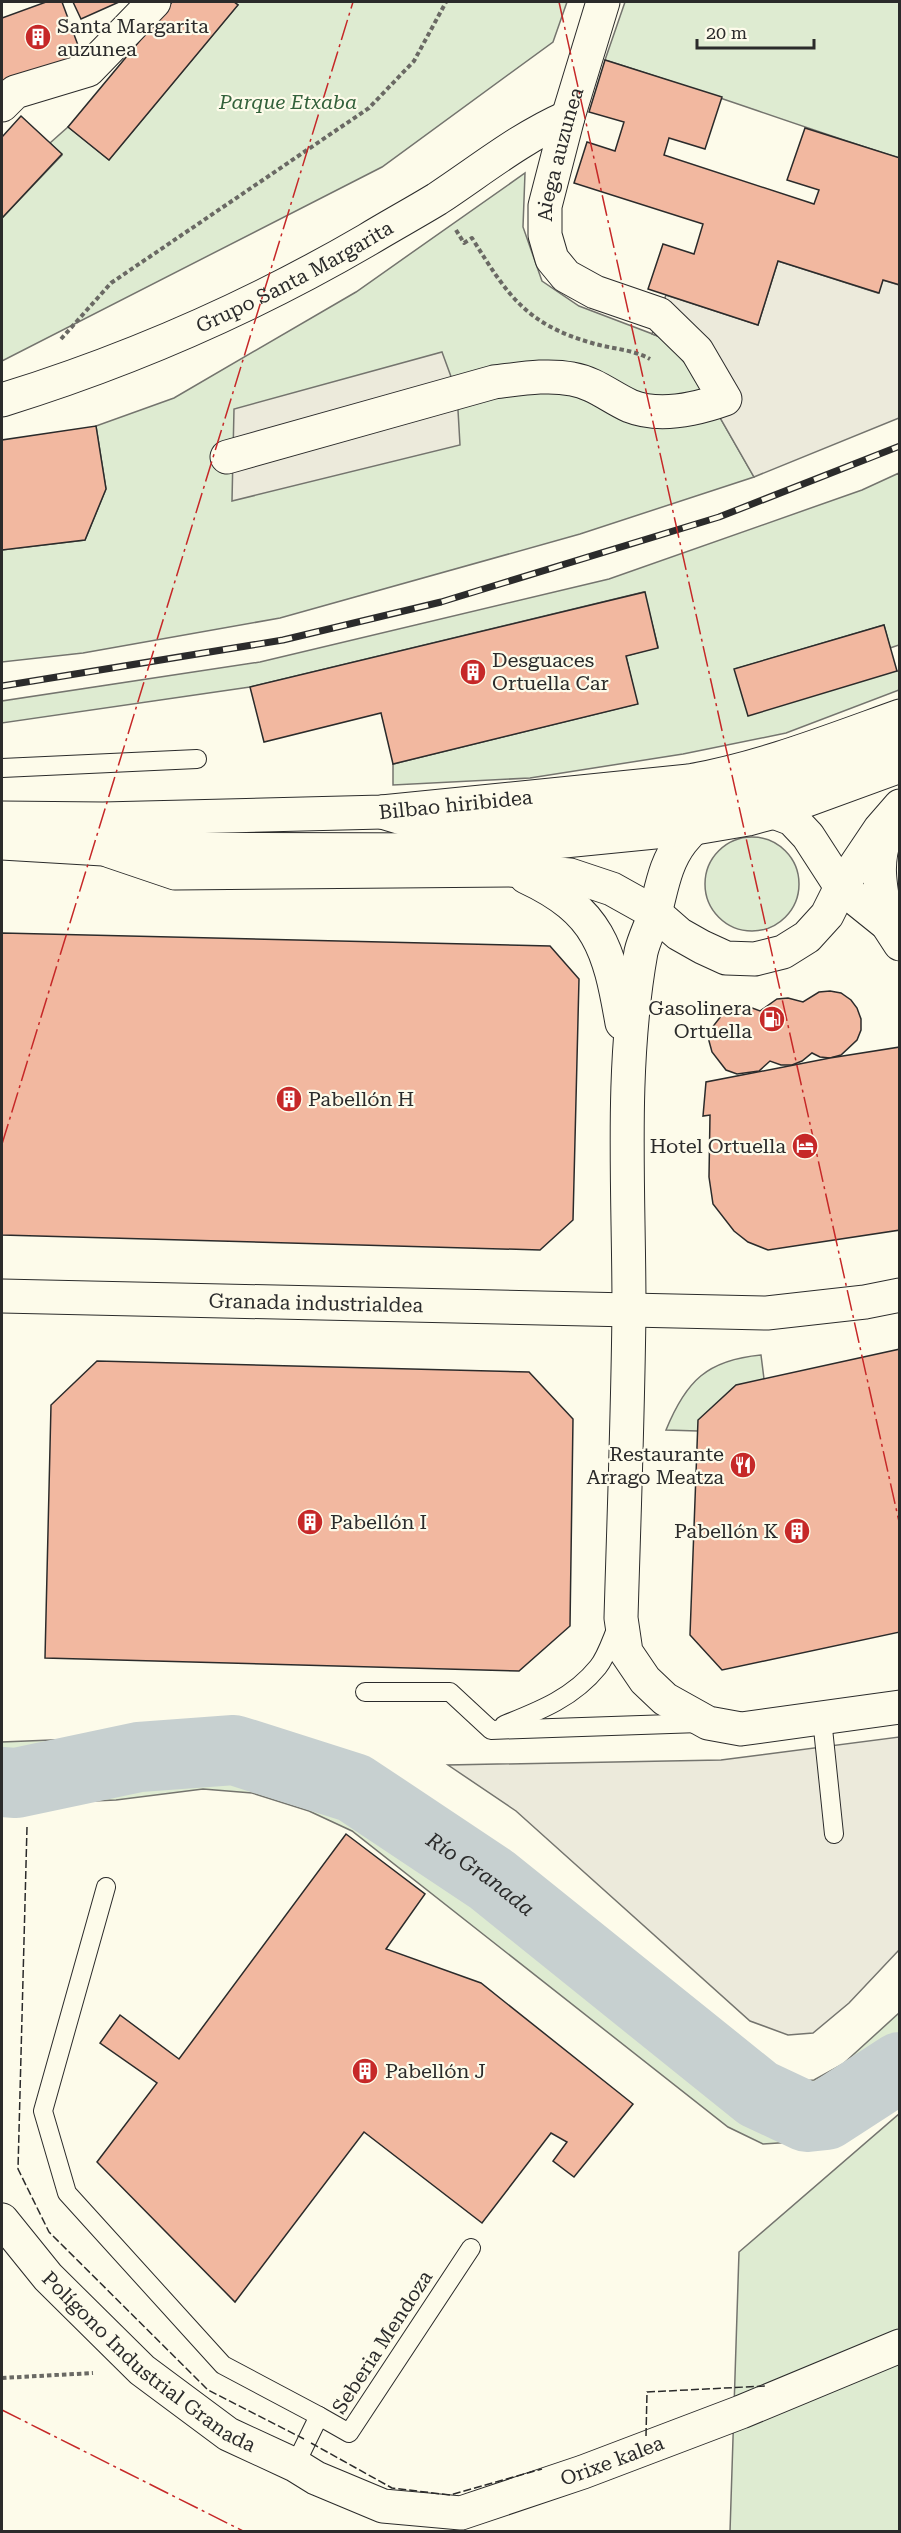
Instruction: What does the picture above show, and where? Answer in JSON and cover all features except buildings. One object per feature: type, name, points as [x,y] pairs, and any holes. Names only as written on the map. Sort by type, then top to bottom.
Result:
[{"type":"street","points":[[2,105],[15,92],[88,70],[154,2]]},
{"type":"street","name":"Aiega auzunea","points":[[227,457],[494,382],[538,377],[572,379],[600,388],[630,406],[643,410],[698,409],[724,399],[697,351],[659,314],[595,292],[566,276],[552,259],[545,235],[545,206],[568,117],[603,2]]},
{"type":"street","name":"Grupo Santa Margarita","points":[[2,400],[148,348],[246,305],[333,260],[436,199],[536,131],[568,117]]},
{"type":"street","name":"Bilbao hiribidea","points":[[2,818],[102,819],[382,812],[689,781],[734,773],[900,716]]},
{"type":"street","points":[[900,741],[777,778],[730,802],[713,811],[695,828],[683,840],[668,862],[655,913],[642,949],[628,1054],[629,1309],[621,1618],[626,1652],[645,1680],[665,1699],[708,1723],[741,1729],[900,1707]]},
{"type":"street","name":"Bilbao hiribidea","points":[[2,843],[103,849],[474,850],[695,828],[774,812],[900,766]]},
{"type":"street","points":[[382,812],[428,826],[705,799],[755,805],[792,819],[808,836],[841,887],[893,934]]},
{"type":"street","points":[[103,849],[175,873],[510,870],[570,875],[612,888],[655,913],[679,934],[702,948],[726,958],[755,959],[783,952],[807,937],[827,915],[841,887],[880,829],[898,807]]},
{"type":"street","points":[[893,934],[878,872],[880,849],[898,807]]},
{"type":"street","points":[[510,870],[564,897],[582,914],[606,953],[613,970],[628,1054]]},
{"type":"street","name":"Granada industrialdea","points":[[2,1296],[767,1312],[865,1302],[900,1294]]},
{"type":"street","name":"Polígono Industrial Granada","points":[[2,2220],[48,2277],[142,2370],[228,2434],[305,2471]]},
{"type":"street","name":"Orixe kalea","points":[[305,2471],[383,2506],[461,2513],[582,2472],[741,2412],[900,2346]]},
{"type":"lane","points":[[2,768],[197,759]]},
{"type":"lane","points":[[491,1730],[551,1706],[574,1690],[599,1666],[621,1618]]},
{"type":"lane","points":[[365,1692],[450,1692],[491,1730],[708,1723]]},
{"type":"lane","points":[[822,1719],[834,1834]]},
{"type":"lane","points":[[106,1887],[43,2111],[67,2193],[223,2365],[319,2416],[305,2471]]},
{"type":"lane","name":"Seberia Mendoza","points":[[319,2416],[350,2433],[471,2248]]},
{"type":"path","points":[[56,345],[111,283],[369,108],[414,61],[446,2]]},
{"type":"path","points":[[2,2378],[142,2370]]},
{"type":"green space","name":"Parque Etxaba","points":[[234,2],[567,2],[553,42],[382,167],[2,361],[2,218],[62,155],[50,143],[68,127],[109,160],[238,5]]},
{"type":"green space","points":[[625,2],[899,2],[899,158],[605,60]]},
{"type":"green space","points":[[525,173],[523,227],[542,281],[579,306],[663,338],[695,374],[754,477],[580,534],[280,618],[83,653],[2,662],[2,550],[85,540],[106,489],[96,426],[174,398],[356,292]]},
{"type":"green space","points":[[899,473],[899,645],[890,648],[884,625],[735,669],[899,671],[899,690],[786,733],[683,754],[530,778],[393,785],[393,764],[637,704],[626,656],[658,647],[644,592],[250,687],[2,723],[2,701],[260,662],[609,579],[862,490]]},
{"type":"green space","points":[[752,837],[770,841],[785,851],[795,866],[799,884],[795,902],[785,917],[770,927],[752,931],[734,927],[719,917],[709,902],[705,884],[709,866],[719,851],[734,841]]},
{"type":"green space","points":[[761,1355],[764,1379],[698,1431],[666,1430],[682,1398],[701,1376],[726,1362]]},
{"type":"green space","points":[[222,1722],[353,1756],[453,1820],[746,2064],[784,2083],[814,2080],[843,2064],[899,2013],[899,2107],[850,2129],[810,2141],[763,2144],[728,2127],[352,1831],[309,1811],[252,1793],[203,1789],[116,1800],[2,1805],[2,1742],[127,1737]]},
{"type":"green space","points":[[899,2114],[899,2531],[730,2532],[739,2252]]},
{"type":"shaded area","points":[[778,261],[878,293],[883,280],[899,285],[899,418],[754,477],[695,374],[663,338],[652,334],[666,295],[758,325]]},
{"type":"shaded area","points":[[442,352],[457,393],[460,445],[232,501],[234,409]]},
{"type":"shaded area","points":[[899,1737],[899,1950],[849,2003],[813,2033],[788,2035],[750,2021],[516,1811],[448,1765],[721,1760]]},
{"type":"waterway","name":"Río Granada","points":[[2,1782],[16,1783],[139,1757],[234,1750],[354,1788],[492,1880],[758,2094],[807,2117],[826,2115],[900,2067]]},
{"type":"railway","points":[[2,686],[283,640],[441,602],[719,517],[900,446]]},
{"type":"fence","points":[[27,1827],[18,2169],[49,2232],[208,2390],[304,2439]]},
{"type":"fence","points":[[646,2436],[647,2392],[765,2386]]},
{"type":"fence","points":[[311,2443],[392,2488],[450,2495],[542,2469]]},
{"type":"power","points":[[2,1144],[353,2]]},
{"type":"power","points":[[559,2],[900,1526]]},
{"type":"power","points":[[2,2410],[245,2532]]},
{"type":"place","name":"Santa Margarita auzunea","points":[[38,37]]},
{"type":"place","name":"Desguaces Ortuella Car","points":[[473,672]]},
{"type":"place","name":"Gasolinera Ortuella","points":[[772,1019]]},
{"type":"place","name":"Pabellón H","points":[[289,1099]]},
{"type":"place","name":"Hotel Ortuella","points":[[805,1146]]},
{"type":"place","name":"Restaurante Arrago Meatza","points":[[743,1465]]},
{"type":"place","name":"Pabellón I","points":[[310,1522]]},
{"type":"place","name":"Pabellón K","points":[[797,1531]]},
{"type":"place","name":"Pabellón J","points":[[365,2071]]}]
